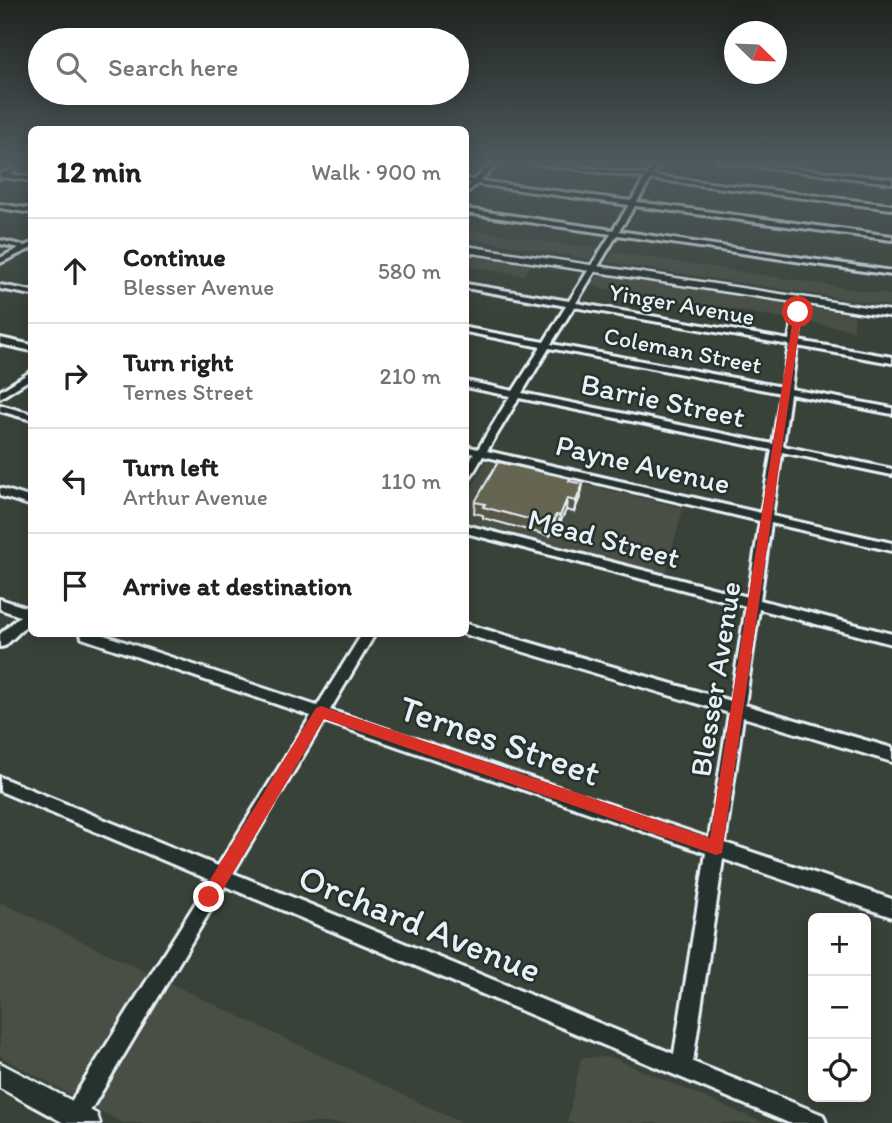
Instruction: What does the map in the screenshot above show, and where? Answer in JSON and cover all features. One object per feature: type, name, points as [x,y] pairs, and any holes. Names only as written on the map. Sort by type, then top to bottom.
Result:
[{"type":"main road","points":[[469,243],[535,254],[557,261]]},
{"type":"main road","points":[[469,249],[594,266],[892,314]]},
{"type":"street","points":[[482,213],[892,273]]},
{"type":"street","points":[[469,471],[626,213]]},
{"type":"street","points":[[709,213],[892,238]]},
{"type":"street","points":[[0,243],[28,247]]},
{"type":"street","points":[[0,261],[28,248]]},
{"type":"street","points":[[0,287],[28,292]]},
{"type":"street","name":"Yinger Avenue","points":[[469,287],[892,359]]},
{"type":"street","name":"Blesser Avenue","points":[[682,1067],[800,299]]},
{"type":"street","name":"Coleman Street","points":[[469,331],[892,411]]},
{"type":"street","points":[[0,341],[28,347]]},
{"type":"street","points":[[0,395],[28,377]]},
{"type":"street","name":"Barrie Street","points":[[469,385],[892,472]]},
{"type":"street","points":[[0,408],[28,416]]},
{"type":"street","name":"Payne Avenue","points":[[469,450],[892,547]]},
{"type":"street","points":[[0,492],[28,501]]},
{"type":"street","name":"Mead Street","points":[[469,530],[892,639]]},
{"type":"street","points":[[0,604],[28,613]]},
{"type":"street","points":[[0,642],[28,617]]},
{"type":"street","points":[[469,630],[892,755]]},
{"type":"street","name":"Ternes Street","points":[[96,637],[892,908]]},
{"type":"street","points":[[0,1075],[81,1119],[221,878],[367,637]]},
{"type":"street","name":"Orchard Avenue","points":[[0,784],[815,1123]]},
{"type":"shaded area","points":[[469,229],[596,248],[590,259],[469,239]]},
{"type":"shaded area","points":[[613,252],[892,295],[892,306],[607,262]]},
{"type":"shaded area","points":[[469,253],[532,263],[524,275],[469,266]]},
{"type":"shaded area","points":[[598,274],[791,305],[789,319],[591,286]]},
{"type":"shaded area","points":[[808,308],[854,315],[854,330],[806,322]]},
{"type":"shaded area","points":[[486,461],[683,508],[666,573],[469,523],[469,492]]},
{"type":"shaded area","points":[[0,902],[462,1123],[123,1123],[0,1056]]},
{"type":"shaded area","points":[[611,1057],[764,1123],[567,1123],[581,1058]]},
{"type":"building","points":[[498,462],[570,478],[569,481],[583,484],[576,501],[567,499],[560,516],[556,515],[551,525],[483,507],[485,504],[475,502]]},
{"type":"route","points":[[209,897],[321,712],[716,847],[798,312]]}]
